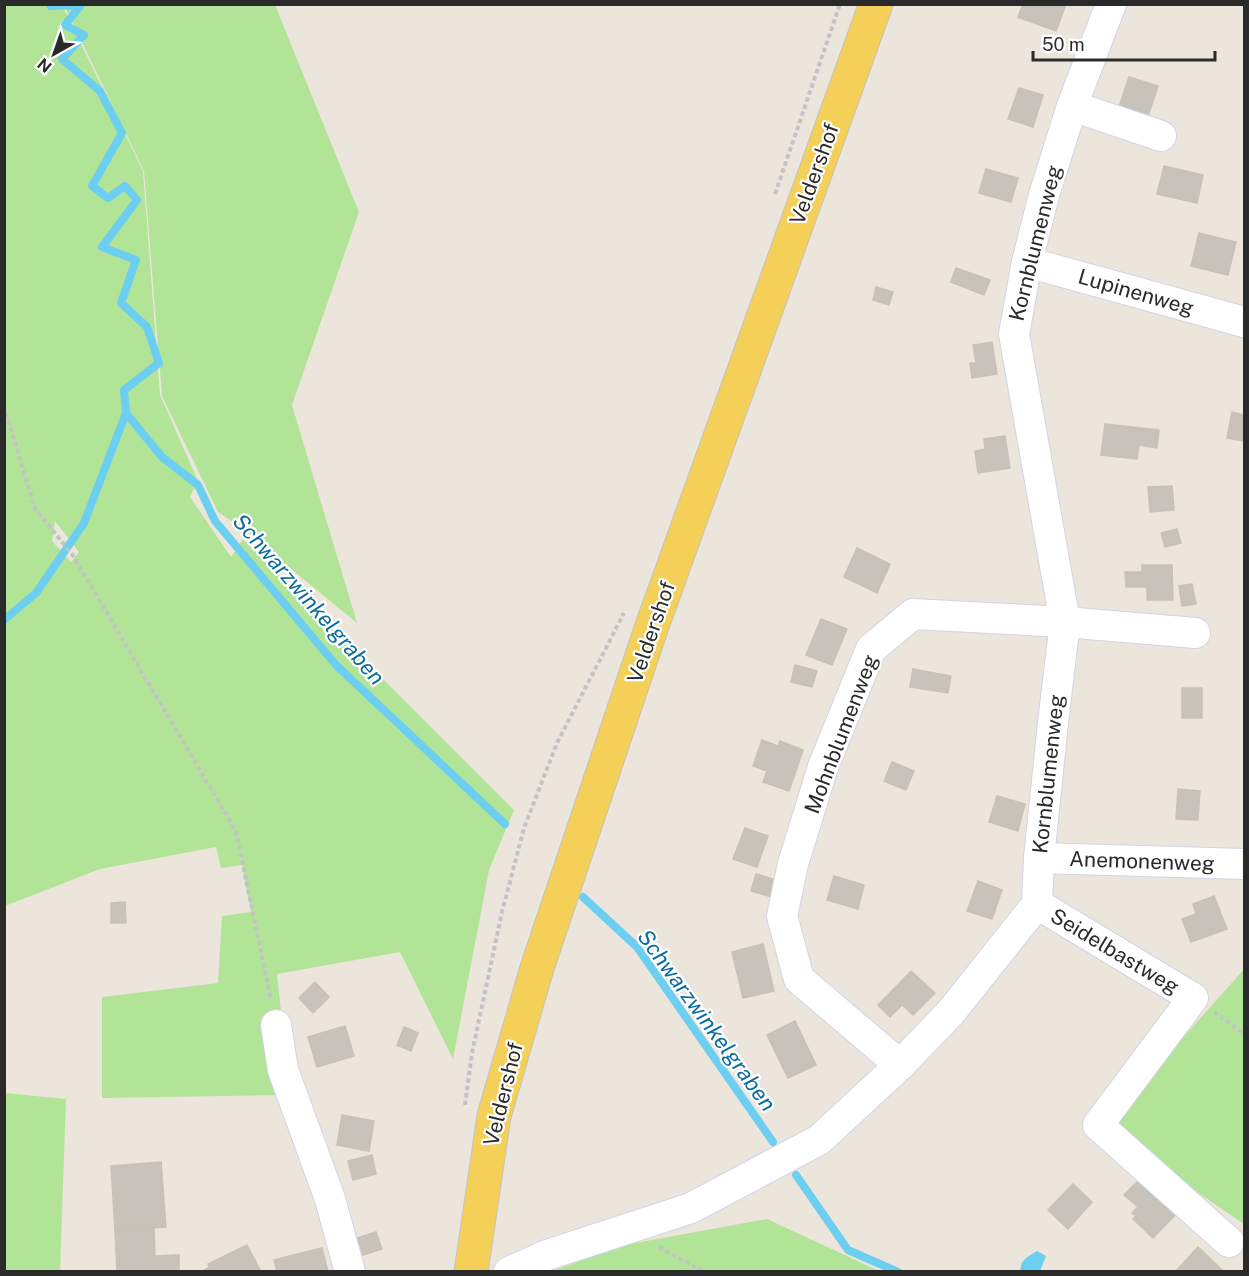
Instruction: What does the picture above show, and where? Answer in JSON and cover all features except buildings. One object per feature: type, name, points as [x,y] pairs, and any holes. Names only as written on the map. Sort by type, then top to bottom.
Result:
[{"type":"main road","name":"Veldershof","points":[[471,1272],[494,1116],[537,968],[652,626],[876,4]]},
{"type":"street","name":"Kornblumenweg","points":[[1037,904],[1039,858],[1065,622],[1014,334],[1026,262],[1044,195],[1072,106],[1111,4]]},
{"type":"street","points":[[1072,106],[1161,136]]},
{"type":"street","name":"Lupinenweg","points":[[1026,262],[1245,322]]},
{"type":"street","name":"Mohnblumenweg","points":[[900,1065],[799,979],[782,916],[794,864],[823,767],[871,649],[914,614],[1065,622],[1195,633]]},
{"type":"street","name":"Anemonenweg","points":[[1039,858],[1245,864]]},
{"type":"street","points":[[509,1272],[547,1255],[691,1208],[819,1140],[900,1065],[951,1011],[1037,904]]},
{"type":"street","name":"Seidelbastweg","points":[[1037,904],[1193,998]]},
{"type":"street","points":[[1193,998],[1098,1125],[1229,1242]]},
{"type":"street","points":[[276,1025],[283,1070],[330,1198],[350,1272]]},
{"type":"path","points":[[4,406],[35,508],[72,554],[236,831],[276,1025]]},
{"type":"path","points":[[1193,998],[1245,1034]]},
{"type":"green space","points":[[5,5],[62,5],[143,171],[160,395],[198,481],[190,497],[231,557],[243,539],[514,810],[489,870],[453,1059],[400,952],[277,974],[290,1095],[102,1098],[102,997],[218,983],[222,916],[251,912],[242,865],[221,868],[216,847],[100,869],[5,906]],"holes":[[[55,521],[79,552],[71,562],[52,541]]]},
{"type":"green space","points":[[64,5],[275,5],[359,212],[292,405],[357,623],[240,527],[218,512],[162,396],[144,171]]},
{"type":"green space","points":[[1244,969],[1244,1224],[1103,1128]]},
{"type":"green space","points":[[5,1093],[66,1099],[60,1271],[5,1271]]},
{"type":"green space","points":[[767,1219],[879,1271],[550,1272],[619,1246]]},
{"type":"water","points":[[1037,1251],[1046,1256],[1040,1271],[1021,1271],[1023,1261]]},
{"type":"waterway","points":[[4,620],[36,593],[84,523],[126,413],[124,390],[159,363],[147,327],[121,303],[136,260],[102,247],[137,200],[125,186],[108,198],[92,186],[122,133],[100,91],[62,59],[84,35],[65,25],[81,5],[51,6],[51,4]]},
{"type":"waterway","name":"Schwarzwinkelgraben","points":[[126,413],[162,457],[198,485],[215,521],[336,665],[505,824]]},
{"type":"waterway","name":"Schwarzwinkelgraben","points":[[583,897],[637,947],[773,1142]]},
{"type":"waterway","name":"Schwarzwinkelgraben","points":[[796,1175],[848,1250],[898,1272]]}]
